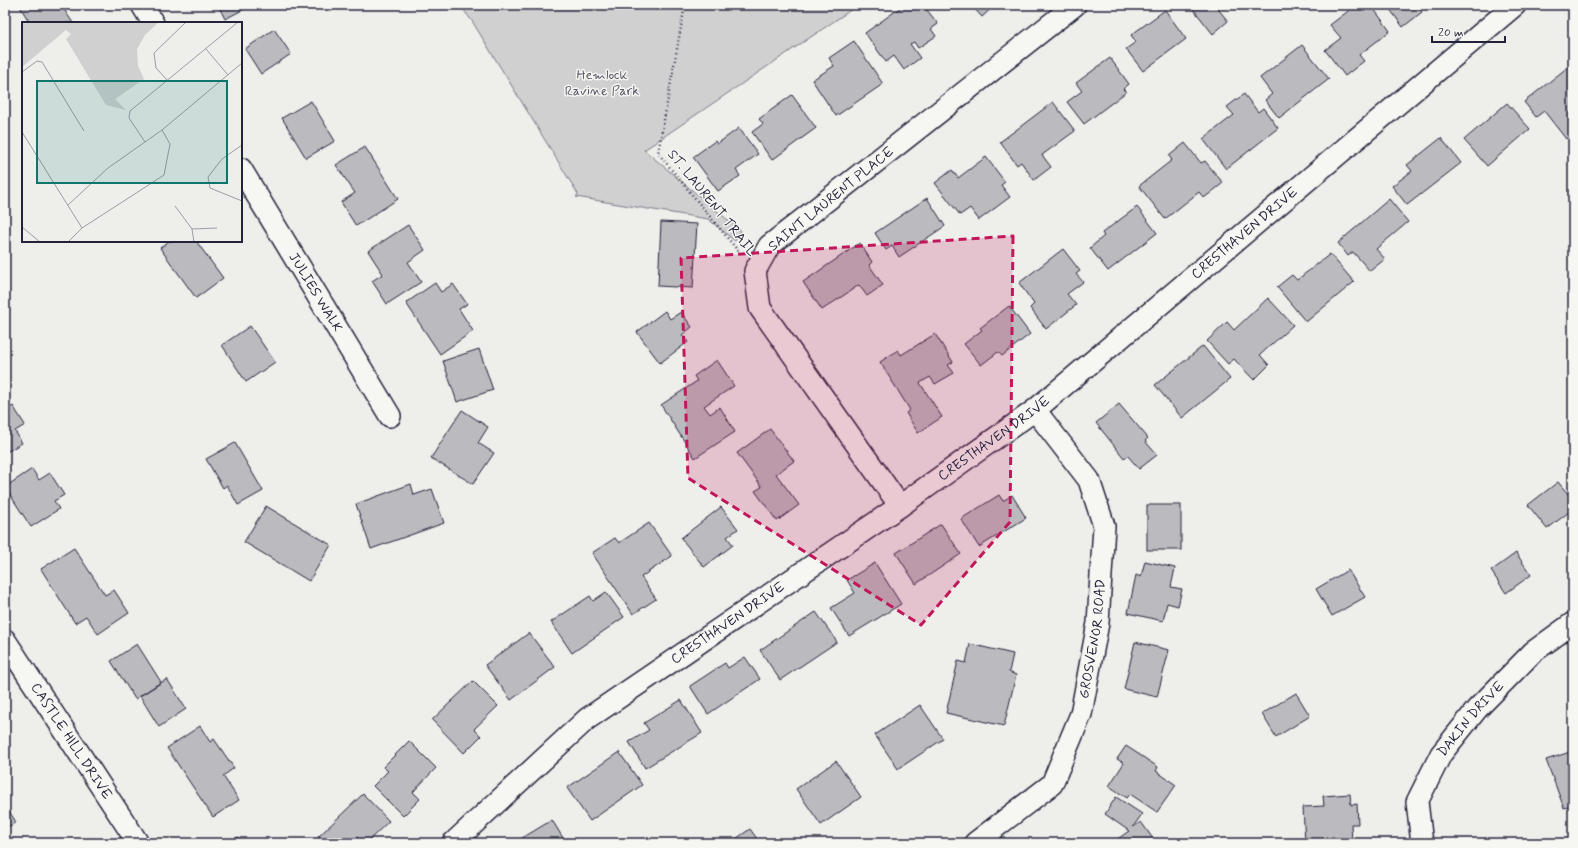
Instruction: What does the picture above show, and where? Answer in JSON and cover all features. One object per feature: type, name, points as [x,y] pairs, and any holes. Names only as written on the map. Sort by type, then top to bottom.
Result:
[{"type":"street","points":[[142,5],[152,22]]},
{"type":"street","name":"SAINT LAURENT PLACE","points":[[755,271],[769,246],[1075,5]]},
{"type":"street","name":"CRESTHAVEN DRIVE","points":[[453,843],[587,719],[900,506],[1035,410],[1515,5]]},
{"type":"street","name":"JULIES WALK","points":[[242,171],[390,416]]},
{"type":"street","points":[[755,271],[760,308],[900,506]]},
{"type":"street","name":"GROSVENOR ROAD","points":[[975,843],[1052,784],[1080,714],[1098,623],[1104,526],[1089,480],[1035,410]]},
{"type":"street","name":"DAKIN DRIVE","points":[[1422,843],[1417,802],[1441,754],[1477,709],[1533,652],[1573,622]]},
{"type":"street","name":"CASTLE HILL DRIVE","points":[[5,640],[138,843]]},
{"type":"path","name":"ST. LAURENT TRAIL","points":[[685,5],[658,153],[755,271]]},
{"type":"highlighted area","points":[[1013,236],[1010,522],[921,625],[688,478],[681,258]]},
{"type":"green space","name":"Hemlock Ravine Park","points":[[460,5],[858,5],[644,150],[741,231],[735,241],[708,219],[576,197],[578,194],[472,21]]},
{"type":"building","points":[[19,5],[61,5],[72,22],[29,22]]},
{"type":"building","points":[[218,5],[252,5],[225,19]]},
{"type":"building","points":[[904,5],[923,5],[938,24],[931,29],[936,36],[918,48],[914,42],[910,44],[920,58],[904,70],[894,56],[886,62],[865,33]]},
{"type":"building","points":[[971,5],[995,5],[982,17]]},
{"type":"building","points":[[1190,5],[1224,5],[1218,9],[1228,21],[1213,34]]},
{"type":"building","points":[[1356,5],[1371,5],[1390,31],[1359,55],[1364,61],[1345,76],[1325,50],[1341,38],[1330,25]]},
{"type":"building","points":[[1393,5],[1420,5],[1418,7],[1422,12],[1403,27],[1389,8]]},
{"type":"building","points":[[1165,10],[1186,39],[1143,71],[1126,49],[1136,42],[1131,35]]},
{"type":"building","points":[[274,29],[291,54],[261,74],[245,49]]},
{"type":"building","points":[[854,41],[883,84],[836,116],[812,80],[834,66],[829,58]]},
{"type":"building","points":[[1302,45],[1329,79],[1279,118],[1265,100],[1272,94],[1260,78]]},
{"type":"building","points":[[1110,58],[1129,84],[1123,89],[1126,92],[1084,124],[1067,102],[1082,91],[1076,83]]},
{"type":"building","points":[[1573,63],[1573,110],[1569,113],[1573,117],[1573,133],[1566,139],[1544,111],[1536,117],[1524,102]]},
{"type":"building","points":[[1244,94],[1258,112],[1263,108],[1278,128],[1226,169],[1203,139],[1234,115],[1227,107]]},
{"type":"building","points":[[792,95],[816,128],[772,160],[752,132],[763,124],[759,119]]},
{"type":"building","points":[[311,101],[335,141],[306,158],[282,118]]},
{"type":"building","points":[[1053,102],[1075,131],[1042,155],[1051,167],[1034,180],[1021,162],[1017,165],[1000,142]]},
{"type":"building","points":[[1507,103],[1530,129],[1487,166],[1464,140]]},
{"type":"building","points":[[739,128],[758,154],[736,170],[740,176],[718,191],[693,157],[715,141],[717,144]]},
{"type":"building","points":[[1441,138],[1461,163],[1407,205],[1392,186],[1412,171],[1407,165]]},
{"type":"building","points":[[1185,143],[1201,163],[1205,161],[1223,183],[1204,198],[1199,192],[1165,219],[1139,186],[1172,160],[1169,156]]},
{"type":"building","points":[[365,147],[398,199],[356,226],[341,202],[355,193],[336,165]]},
{"type":"building","points":[[986,157],[1005,182],[1001,185],[1010,197],[979,220],[970,208],[960,215],[935,183],[952,170],[958,178]]},
{"type":"building","points":[[927,198],[945,226],[899,257],[892,246],[886,250],[875,233]]},
{"type":"building","points":[[1389,199],[1408,222],[1376,249],[1385,259],[1370,271],[1353,252],[1348,256],[1338,243]]},
{"type":"building","points":[[1137,207],[1157,233],[1108,271],[1090,248],[1104,236],[1102,233]]},
{"type":"building","points":[[661,222],[697,224],[693,288],[658,286]]},
{"type":"building","points":[[408,225],[425,250],[408,262],[421,282],[387,304],[372,281],[383,274],[368,251]]},
{"type":"building","points":[[168,242],[197,242],[223,278],[196,298],[160,248]]},
{"type":"building","points":[[860,243],[872,262],[869,265],[883,285],[867,296],[859,285],[822,310],[803,282]]},
{"type":"building","points":[[1063,249],[1080,271],[1076,274],[1083,282],[1067,294],[1076,305],[1046,329],[1030,308],[1034,304],[1019,283]]},
{"type":"building","points":[[1330,254],[1354,282],[1306,322],[1277,287],[1292,275],[1297,280]]},
{"type":"building","points":[[435,283],[441,292],[453,284],[467,304],[459,309],[473,331],[440,354],[406,303]]},
{"type":"building","points":[[1268,298],[1293,325],[1260,355],[1269,365],[1254,380],[1234,359],[1228,364],[1207,341],[1227,322],[1234,330]]},
{"type":"building","points":[[1009,306],[1030,334],[1002,356],[998,352],[981,365],[964,344],[982,330],[980,328]]},
{"type":"building","points":[[665,311],[670,319],[681,312],[692,327],[682,335],[688,342],[660,363],[637,332]]},
{"type":"building","points":[[250,326],[275,362],[246,382],[222,345]]},
{"type":"building","points":[[935,334],[953,362],[948,365],[954,373],[935,384],[930,377],[920,383],[942,417],[918,433],[906,413],[910,410],[880,362],[898,350],[901,355]]},
{"type":"building","points":[[1203,346],[1230,379],[1182,418],[1155,385]]},
{"type":"building","points":[[479,349],[493,390],[457,402],[443,361]]},
{"type":"building","points":[[717,360],[734,386],[704,406],[710,414],[720,407],[735,432],[695,458],[661,405],[697,381],[694,376]]},
{"type":"building","points":[[1119,404],[1148,438],[1145,441],[1157,455],[1139,469],[1128,456],[1124,458],[1096,423]]},
{"type":"building","points":[[13,406],[25,425],[15,431],[22,443],[5,453],[5,411]]},
{"type":"building","points":[[462,410],[488,427],[478,443],[494,453],[473,484],[431,458]]},
{"type":"building","points":[[770,429],[794,461],[776,474],[799,505],[777,521],[755,491],[762,487],[737,453]]},
{"type":"building","points":[[235,443],[263,491],[238,505],[227,485],[223,488],[206,459]]},
{"type":"building","points":[[32,469],[39,480],[50,473],[64,495],[54,501],[59,509],[31,527],[5,487]]},
{"type":"building","points":[[1558,482],[1573,500],[1573,509],[1547,529],[1528,505]]},
{"type":"building","points":[[411,484],[414,495],[432,489],[444,523],[371,549],[356,504]]},
{"type":"building","points":[[999,495],[1003,501],[1012,495],[1026,518],[979,547],[961,519]]},
{"type":"building","points":[[1147,505],[1181,505],[1181,550],[1147,550]]},
{"type":"building","points":[[266,506],[331,545],[309,581],[244,542]]},
{"type":"building","points":[[721,507],[738,529],[727,537],[733,545],[704,567],[681,538]]},
{"type":"building","points":[[649,523],[672,556],[641,577],[656,599],[633,614],[592,553],[615,538],[619,543]]},
{"type":"building","points":[[941,524],[961,554],[916,584],[896,553]]},
{"type":"building","points":[[74,548],[105,595],[114,590],[129,613],[98,634],[86,616],[75,623],[41,569]]},
{"type":"building","points":[[1516,553],[1531,575],[1506,593],[1491,571]]},
{"type":"building","points":[[1145,561],[1175,568],[1171,587],[1182,589],[1178,606],[1167,603],[1163,621],[1128,613],[1136,575],[1141,577]]},
{"type":"building","points":[[875,563],[901,604],[849,636],[831,608],[855,593],[847,580]]},
{"type":"building","points":[[1348,570],[1365,597],[1332,616],[1316,589]]},
{"type":"building","points":[[606,592],[624,617],[572,653],[551,622],[590,596],[593,601]]},
{"type":"building","points":[[816,612],[837,642],[780,680],[760,650]]},
{"type":"building","points":[[529,633],[555,667],[511,700],[485,665]]},
{"type":"building","points":[[1135,642],[1169,650],[1157,697],[1124,689]]},
{"type":"building","points":[[137,644],[161,682],[135,699],[111,661]]},
{"type":"building","points":[[970,644],[1013,654],[1009,672],[1016,675],[1004,726],[946,713],[958,661],[966,663]]},
{"type":"building","points":[[745,657],[760,679],[708,714],[690,686],[725,663],[728,668]]},
{"type":"building","points":[[167,679],[186,709],[159,727],[140,696]]},
{"type":"building","points":[[473,681],[498,706],[474,729],[481,736],[464,753],[432,720]]},
{"type":"building","points":[[1296,693],[1310,716],[1276,737],[1262,714]]},
{"type":"building","points":[[681,700],[702,733],[645,768],[629,742],[649,730],[644,723]]},
{"type":"building","points":[[920,705],[943,739],[898,769],[875,735]]},
{"type":"building","points":[[200,726],[210,742],[214,739],[234,768],[223,776],[239,800],[213,817],[167,748]]},
{"type":"building","points":[[409,741],[436,768],[413,792],[420,799],[403,816],[373,786],[388,771],[383,767]]},
{"type":"building","points":[[1126,746],[1158,767],[1156,771],[1176,785],[1157,812],[1130,794],[1127,798],[1109,786],[1124,763],[1117,759]]},
{"type":"building","points":[[1573,751],[1573,805],[1564,808],[1546,760]]},
{"type":"building","points":[[619,752],[642,785],[590,821],[567,788]]},
{"type":"building","points":[[836,761],[861,797],[821,825],[796,789]]},
{"type":"building","points":[[363,794],[389,821],[366,843],[363,843],[357,837],[351,843],[324,843],[318,837]]},
{"type":"building","points":[[1350,794],[1351,805],[1357,804],[1358,824],[1351,824],[1352,843],[1305,843],[1303,807],[1324,806],[1323,796]]},
{"type":"building","points":[[1116,797],[1142,814],[1133,827],[1141,822],[1156,843],[1112,843],[1129,831],[1105,814]]},
{"type":"building","points":[[5,805],[16,822],[5,829]]},
{"type":"building","points":[[552,820],[566,843],[514,843]]},
{"type":"building","points":[[750,829],[760,843],[730,843]]},
{"type":"building","points":[[238,837],[242,843],[229,843]]}]
